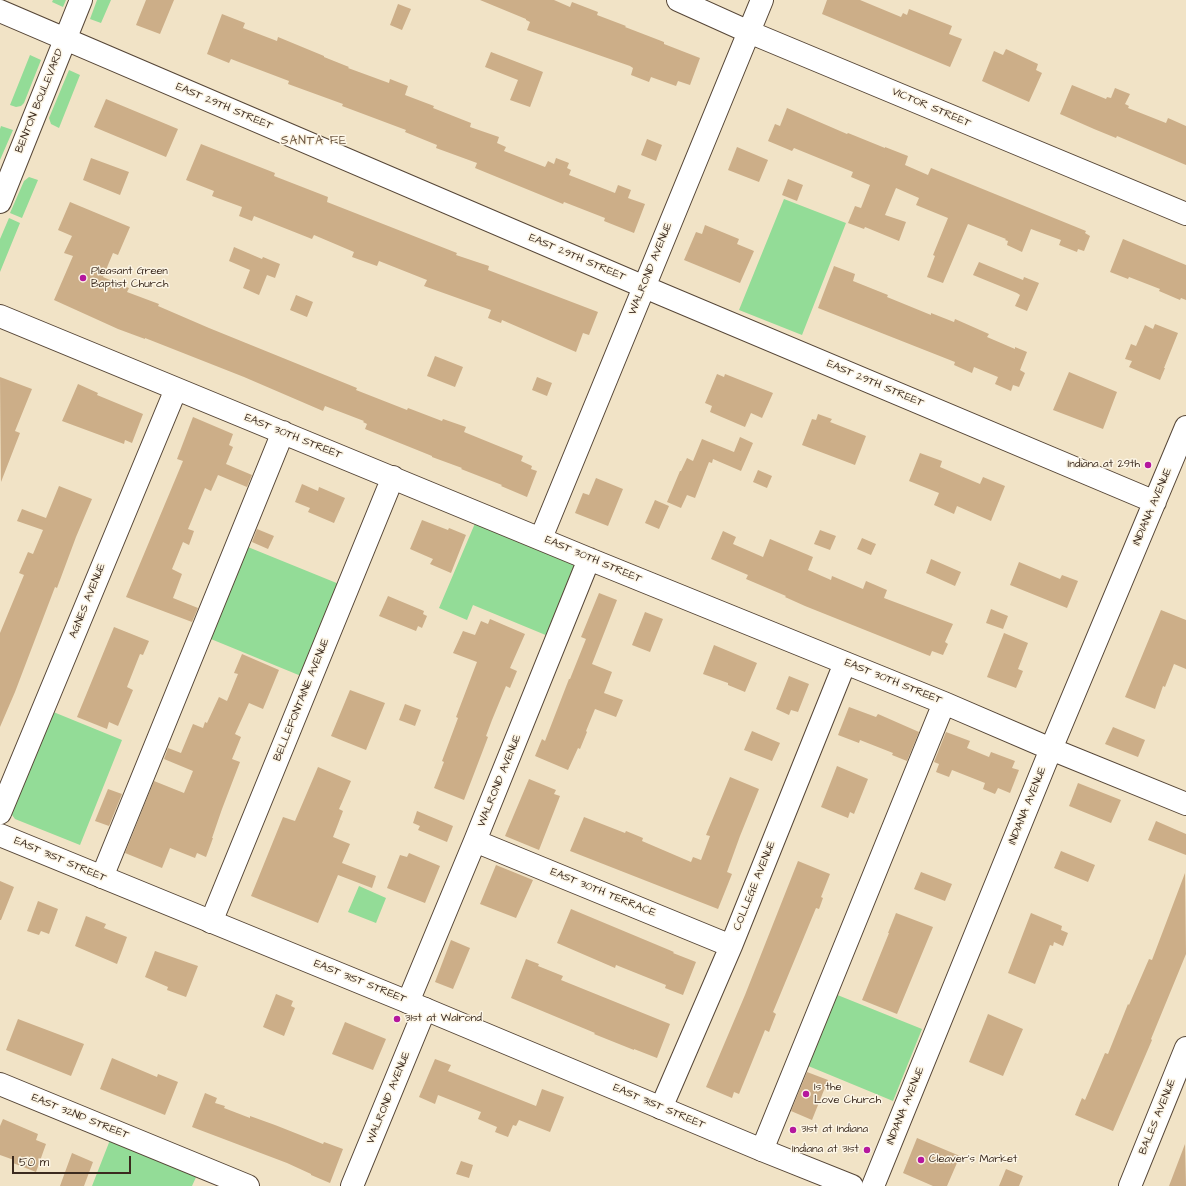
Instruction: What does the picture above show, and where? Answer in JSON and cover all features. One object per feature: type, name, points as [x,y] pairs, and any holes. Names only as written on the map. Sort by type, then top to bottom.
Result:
[{"type":"street","name":"BENTON BOULEVARD","points":[[0,202],[81,0]]},
{"type":"street","name":"VICTOR STREET","points":[[678,0],[749,32],[1186,214]]},
{"type":"street","name":"WALROND AVENUE","points":[[541,538],[762,0]]},
{"type":"street","name":"EAST 29TH STREET","points":[[0,11],[644,287],[1155,502]]},
{"type":"street","name":"EAST 30TH STREET","points":[[0,316],[589,559],[944,703],[1051,749],[1186,804]]},
{"type":"street","name":"AGNES AVENUE","points":[[0,813],[176,388]]},
{"type":"street","name":"INDIANA AVENUE","points":[[873,1186],[1051,749],[1186,427]]},
{"type":"street","points":[[102,877],[283,432]]},
{"type":"street","name":"BELLEFONTAINE AVENUE","points":[[211,922],[393,477]]},
{"type":"street","name":"WALROND AVENUE","points":[[352,1186],[476,841],[589,559]]},
{"type":"street","name":"COLLEGE AVENUE","points":[[661,1108],[731,946],[845,663]]},
{"type":"street","points":[[762,1150],[944,703]]},
{"type":"street","name":"EAST 31ST STREET","points":[[0,835],[416,1005],[762,1150],[852,1186]]},
{"type":"street","name":"EAST 30TH TERRACE","points":[[476,841],[731,946]]},
{"type":"street","name":"BALES AVENUE","points":[[1130,1186],[1186,1048]]},
{"type":"street","name":"EAST 32ND STREET","points":[[0,1084],[248,1186]]},
{"type":"green space","points":[[53,0],[66,0],[63,7],[52,2]]},
{"type":"green space","points":[[97,0],[111,0],[101,23],[90,19]]},
{"type":"green space","points":[[30,55],[41,60],[24,103],[21,106],[16,107],[10,105]]},
{"type":"green space","points":[[69,70],[80,75],[59,128],[51,124],[49,118]]},
{"type":"green space","points":[[1,126],[13,130],[0,160],[0,129]]},
{"type":"green space","points":[[29,177],[38,180],[22,218],[10,213],[24,181]]},
{"type":"green space","points":[[784,199],[846,223],[802,335],[739,310]]},
{"type":"green space","points":[[9,218],[20,223],[0,272],[0,239]]},
{"type":"green space","points":[[476,521],[576,565],[548,636],[473,605],[467,620],[439,608]]},
{"type":"green space","points":[[243,545],[339,584],[301,676],[206,637]]},
{"type":"green space","points":[[51,711],[122,740],[80,845],[15,819],[12,815],[12,809]]},
{"type":"green space","points":[[359,886],[386,898],[376,923],[348,912]]},
{"type":"green space","points":[[830,992],[922,1029],[893,1101],[801,1063]]},
{"type":"green space","points":[[110,1140],[197,1175],[192,1186],[92,1186]]},
{"type":"building","points":[[146,0],[174,0],[160,34],[136,25]]},
{"type":"building","points":[[480,0],[554,0],[570,7],[572,2],[598,12],[597,15],[700,58],[690,85],[678,81],[676,86],[651,77],[649,82],[631,75],[633,68],[630,66],[527,30],[530,22],[526,19]]},
{"type":"building","points":[[827,0],[860,0],[901,17],[903,13],[907,15],[909,9],[952,26],[949,34],[962,39],[950,67],[822,14]]},
{"type":"building","points":[[398,4],[411,9],[402,30],[390,25]]},
{"type":"building","points":[[222,14],[245,23],[243,28],[277,41],[278,37],[349,67],[348,68],[389,83],[390,79],[408,86],[405,95],[471,123],[470,127],[499,137],[497,143],[506,147],[504,151],[545,167],[548,161],[554,164],[556,158],[569,163],[567,168],[571,170],[569,175],[615,193],[618,185],[631,190],[628,198],[645,204],[634,233],[604,221],[605,218],[564,202],[563,204],[475,168],[477,163],[436,148],[437,145],[405,132],[406,130],[342,106],[343,104],[288,84],[289,81],[231,59],[229,63],[207,54]]},
{"type":"building","points":[[1006,49],[1038,64],[1036,70],[1042,73],[1029,102],[982,81],[994,51],[1003,55]]},
{"type":"building","points":[[491,52],[543,72],[530,107],[510,100],[518,80],[485,67]]},
{"type":"building","points":[[1072,85],[1106,99],[1107,97],[1111,98],[1115,88],[1130,94],[1125,104],[1129,106],[1128,108],[1166,123],[1168,118],[1186,126],[1186,165],[1117,136],[1116,138],[1060,114]]},
{"type":"building","points":[[106,99],[178,129],[166,157],[94,127]]},
{"type":"building","points":[[787,108],[847,134],[848,133],[908,156],[905,165],[928,175],[931,168],[1086,231],[1085,233],[1090,236],[1084,251],[1078,249],[1077,252],[1059,245],[1061,240],[1031,229],[1022,252],[1007,245],[1008,241],[1005,240],[1006,239],[968,224],[943,283],[927,277],[935,256],[933,255],[948,218],[916,205],[919,198],[896,188],[885,215],[906,222],[899,241],[865,227],[864,229],[848,223],[855,206],[861,208],[870,185],[851,177],[853,172],[794,148],[792,151],[768,141],[775,124],[780,126]]},
{"type":"building","points":[[647,139],[662,145],[656,161],[641,155]]},
{"type":"building","points":[[201,144],[275,173],[274,176],[328,197],[327,202],[457,253],[456,255],[489,266],[488,270],[598,312],[589,335],[583,333],[576,352],[502,320],[501,323],[488,318],[491,310],[424,286],[427,280],[379,261],[377,266],[352,257],[354,252],[314,235],[312,239],[254,216],[252,221],[239,216],[242,207],[212,196],[214,191],[186,180]]},
{"type":"building","points":[[737,147],[768,160],[759,182],[728,170]]},
{"type":"building","points":[[91,158],[129,172],[120,195],[83,180]]},
{"type":"building","points":[[788,179],[803,185],[797,201],[782,195]]},
{"type":"building","points":[[70,202],[130,227],[118,255],[113,253],[103,277],[129,288],[127,292],[159,304],[158,306],[209,328],[407,410],[408,408],[442,421],[443,419],[466,427],[464,432],[523,456],[521,461],[532,466],[531,469],[537,471],[527,497],[501,486],[502,485],[461,469],[462,468],[365,429],[367,424],[363,422],[364,421],[325,406],[323,411],[244,377],[145,338],[118,329],[54,300],[73,256],[64,253],[72,236],[58,230]]},
{"type":"building","points":[[705,225],[739,239],[737,244],[754,251],[740,283],[684,260],[696,232],[702,234]]},
{"type":"building","points":[[1123,239],[1186,265],[1186,300],[1181,298],[1180,300],[1159,291],[1160,289],[1129,277],[1128,279],[1110,272]]},
{"type":"building","points":[[234,247],[262,259],[263,257],[280,264],[275,278],[267,275],[259,295],[243,288],[250,270],[229,261]]},
{"type":"building","points":[[979,262],[1023,280],[1024,277],[1039,283],[1027,311],[1015,306],[1020,295],[1017,293],[973,275]]},
{"type":"building","points":[[834,266],[855,274],[853,281],[888,295],[887,297],[931,315],[931,313],[954,322],[955,319],[989,334],[987,337],[1015,349],[1015,347],[1027,352],[1020,370],[1025,373],[1019,387],[1013,385],[1011,391],[995,384],[998,377],[974,367],[972,373],[954,365],[955,362],[818,308]]},
{"type":"building","points":[[296,295],[313,302],[307,317],[290,310]]},
{"type":"building","points":[[1155,324],[1178,333],[1160,380],[1129,367],[1132,361],[1125,359],[1131,344],[1136,346],[1145,325],[1153,329]]},
{"type":"building","points":[[435,356],[463,367],[455,387],[427,376]]},
{"type":"building","points":[[1069,372],[1117,392],[1103,429],[1053,410]]},
{"type":"building","points":[[717,374],[724,377],[725,374],[773,393],[762,418],[751,413],[745,427],[710,412],[712,406],[705,403]]},
{"type":"building","points":[[0,377],[32,389],[15,431],[20,433],[1,482]]},
{"type":"building","points":[[537,377],[552,383],[547,396],[532,390]]},
{"type":"building","points":[[78,384],[98,393],[97,395],[143,414],[132,443],[125,440],[124,444],[62,421]]},
{"type":"building","points":[[818,414],[832,419],[830,422],[866,436],[855,465],[802,445],[812,419],[816,420]]},
{"type":"building","points":[[193,417],[233,434],[229,445],[233,447],[226,464],[252,475],[247,487],[218,475],[211,491],[205,488],[188,529],[194,531],[189,545],[183,542],[172,569],[182,574],[173,598],[198,608],[192,622],[126,597],[183,461],[177,459]]},
{"type":"building","points":[[740,437],[753,443],[741,471],[713,459],[712,463],[709,462],[695,498],[687,495],[681,508],[667,502],[687,458],[693,461],[702,439],[734,452]]},
{"type":"building","points":[[920,453],[942,461],[940,467],[980,484],[983,477],[1005,486],[991,521],[957,506],[954,514],[934,505],[939,493],[909,481]]},
{"type":"building","points":[[758,470],[772,476],[767,488],[753,482]]},
{"type":"building","points":[[596,478],[623,489],[608,526],[575,513],[583,493],[589,495]]},
{"type":"building","points":[[302,484],[318,491],[319,487],[345,498],[334,523],[308,512],[310,508],[295,502]]},
{"type":"building","points":[[59,486],[92,499],[57,588],[55,587],[0,727],[0,633],[24,575],[19,573],[28,552],[33,554],[43,530],[17,521],[22,509],[46,518]]},
{"type":"building","points":[[655,500],[669,506],[659,529],[645,523]]},
{"type":"building","points":[[422,520],[466,535],[451,573],[430,564],[433,559],[410,549]]},
{"type":"building","points":[[257,529],[274,536],[268,549],[252,542]]},
{"type":"building","points":[[820,530],[836,536],[830,550],[814,544]]},
{"type":"building","points":[[723,531],[736,537],[733,544],[763,557],[770,539],[813,557],[808,570],[831,580],[832,576],[863,589],[866,581],[887,590],[884,598],[953,624],[945,642],[948,644],[943,655],[932,651],[930,656],[805,606],[746,579],[748,575],[711,559]]},
{"type":"building","points":[[862,538],[876,544],[871,555],[857,549]]},
{"type":"building","points":[[931,559],[961,572],[955,586],[926,573]]},
{"type":"building","points":[[1019,562],[1060,579],[1062,575],[1078,581],[1067,608],[1010,585]]},
{"type":"building","points":[[599,593],[617,600],[592,664],[612,672],[604,693],[623,700],[616,717],[595,709],[580,749],[578,748],[568,770],[535,756],[542,739],[545,741],[586,639],[581,637]]},
{"type":"building","points":[[388,596],[424,611],[423,614],[427,616],[422,628],[418,626],[416,631],[379,616]]},
{"type":"building","points":[[991,609],[1008,616],[1003,629],[986,623]]},
{"type":"building","points":[[1161,610],[1186,620],[1186,669],[1174,664],[1165,687],[1163,686],[1155,709],[1125,697]]},
{"type":"building","points":[[645,612],[663,619],[650,652],[632,645]]},
{"type":"building","points":[[490,619],[525,634],[510,668],[517,671],[510,688],[506,686],[492,720],[486,736],[488,737],[464,800],[434,788],[458,718],[456,717],[477,662],[453,653],[463,631],[475,635],[481,621],[488,624]]},
{"type":"building","points":[[114,627],[149,641],[143,655],[140,654],[127,687],[133,690],[118,726],[109,722],[107,729],[77,717]]},
{"type":"building","points":[[1004,633],[1028,643],[1018,669],[1023,671],[1016,688],[987,677]]},
{"type":"building","points":[[714,645],[757,663],[745,692],[728,685],[728,683],[703,674]]},
{"type":"building","points":[[242,654],[279,670],[263,709],[249,703],[235,734],[241,737],[232,759],[240,762],[206,857],[197,853],[195,858],[170,848],[162,868],[125,853],[154,781],[184,793],[193,771],[164,759],[168,748],[181,753],[193,724],[203,728],[205,722],[207,723],[219,697],[227,701],[238,674],[234,673]]},
{"type":"building","points":[[789,676],[809,684],[798,712],[791,710],[789,715],[776,709]]},
{"type":"building","points":[[350,690],[385,703],[366,750],[331,736]]},
{"type":"building","points":[[405,704],[421,710],[415,726],[399,720]]},
{"type":"building","points":[[849,707],[876,717],[878,714],[919,732],[907,761],[892,755],[893,753],[860,740],[859,743],[838,735]]},
{"type":"building","points":[[1113,727],[1145,740],[1138,757],[1105,744]]},
{"type":"building","points":[[752,731],[780,743],[772,761],[744,750]]},
{"type":"building","points":[[946,732],[970,741],[967,748],[989,757],[991,752],[1015,761],[1012,768],[1019,770],[1010,793],[998,788],[995,794],[983,789],[985,783],[952,770],[949,777],[936,772],[939,764],[934,762]]},
{"type":"building","points":[[837,766],[868,779],[854,814],[850,812],[848,818],[821,807]]},
{"type":"building","points":[[318,767],[351,781],[339,809],[343,811],[333,837],[350,844],[342,863],[376,876],[372,888],[338,875],[318,923],[251,896],[283,817],[295,821]]},
{"type":"building","points":[[730,777],[759,789],[727,872],[732,874],[718,909],[570,851],[584,817],[625,833],[626,831],[643,838],[642,841],[691,862],[693,857],[701,860],[710,836],[706,835]]},
{"type":"building","points":[[529,779],[556,790],[554,794],[560,796],[539,850],[505,836]]},
{"type":"building","points":[[1078,783],[1121,800],[1111,823],[1069,806]]},
{"type":"building","points":[[108,789],[122,794],[109,826],[95,821]]},
{"type":"building","points":[[417,811],[453,826],[447,842],[418,830],[420,826],[413,823]]},
{"type":"building","points":[[1156,821],[1186,834],[1186,855],[1148,840]]},
{"type":"building","points":[[1061,851],[1095,865],[1088,882],[1054,868]]},
{"type":"building","points":[[409,853],[440,866],[425,903],[387,888],[400,855],[407,857]]},
{"type":"building","points":[[798,861],[830,874],[821,897],[823,898],[819,909],[816,908],[773,1012],[776,1014],[769,1032],[765,1030],[739,1094],[734,1092],[732,1098],[706,1087],[745,995]]},
{"type":"building","points":[[496,865],[533,880],[516,918],[480,904]]},
{"type":"building","points":[[921,872],[952,884],[945,901],[914,889]]},
{"type":"building","points":[[1185,873],[1186,954],[1151,1039],[1152,1040],[1113,1131],[1075,1115],[1082,1098],[1085,1100],[1105,1053],[1108,1054],[1128,1004],[1129,1005],[1149,959],[1152,960]]},
{"type":"building","points":[[0,881],[14,887],[1,920],[0,920]]},
{"type":"building","points":[[38,901],[58,909],[49,934],[41,931],[39,935],[27,931]]},
{"type":"building","points":[[571,909],[696,962],[683,995],[665,988],[666,985],[616,965],[615,968],[557,943]]},
{"type":"building","points":[[896,913],[933,927],[897,1014],[862,1000]]},
{"type":"building","points":[[1031,913],[1062,926],[1061,930],[1068,933],[1063,946],[1054,942],[1053,946],[1050,945],[1035,984],[1008,973]]},
{"type":"building","points":[[86,916],[106,924],[104,928],[127,937],[117,964],[75,946]]},
{"type":"building","points":[[451,940],[470,948],[453,989],[435,982]]},
{"type":"building","points":[[155,951],[198,966],[186,997],[167,990],[168,987],[145,977]]},
{"type":"building","points":[[526,959],[539,964],[538,966],[563,976],[561,980],[670,1024],[657,1058],[594,1034],[595,1033],[511,998]]},
{"type":"building","points":[[276,994],[293,1001],[291,1006],[295,1008],[284,1036],[263,1027]]},
{"type":"building","points":[[988,1014],[1023,1029],[1003,1076],[969,1062]]},
{"type":"building","points":[[18,1019],[84,1044],[71,1076],[6,1050]]},
{"type":"building","points":[[345,1022],[386,1039],[373,1070],[332,1054]]},
{"type":"building","points":[[112,1058],[157,1077],[158,1074],[178,1082],[165,1115],[100,1089]]},
{"type":"building","points":[[435,1059],[451,1065],[448,1071],[536,1106],[542,1089],[564,1097],[550,1132],[519,1120],[516,1126],[513,1125],[508,1137],[495,1132],[497,1127],[478,1119],[481,1112],[438,1095],[435,1104],[419,1097]]},
{"type":"building","name":"Is the Love Church","points":[[807,1072],[828,1080],[812,1120],[791,1111]]},
{"type":"building","points":[[205,1093],[217,1098],[215,1103],[225,1106],[224,1108],[250,1118],[250,1116],[275,1125],[323,1144],[324,1142],[343,1149],[330,1183],[287,1163],[192,1127]]},
{"type":"building","points":[[3,1119],[38,1134],[36,1140],[46,1144],[36,1172],[13,1163],[14,1160],[0,1155],[0,1126]]},
{"type":"building","points":[[917,1138],[960,1156],[947,1186],[933,1186],[903,1173]]},
{"type":"building","points":[[1185,1144],[1186,1186],[1169,1186]]},
{"type":"building","points":[[72,1153],[93,1162],[84,1186],[60,1186]]},
{"type":"building","points":[[461,1161],[473,1165],[469,1178],[456,1174]]},
{"type":"building","points":[[1006,1169],[1023,1176],[1019,1186],[999,1186]]},
{"type":"place","name":"Pleasant Green Baptist Church","points":[[83,278]]},
{"type":"place","name":"Indiana at 29th","points":[[1148,465]]},
{"type":"place","name":"31st at Walrond","points":[[397,1019]]},
{"type":"place","name":"Is the Love Church","points":[[806,1094]]},
{"type":"place","name":"31st at Indiana","points":[[793,1130]]},
{"type":"place","name":"Indiana at 31st","points":[[867,1150]]},
{"type":"place","name":"Cleaver's Market","points":[[921,1160]]},
{"type":"district","name":"SANTA FE","points":[[314,141]]}]
